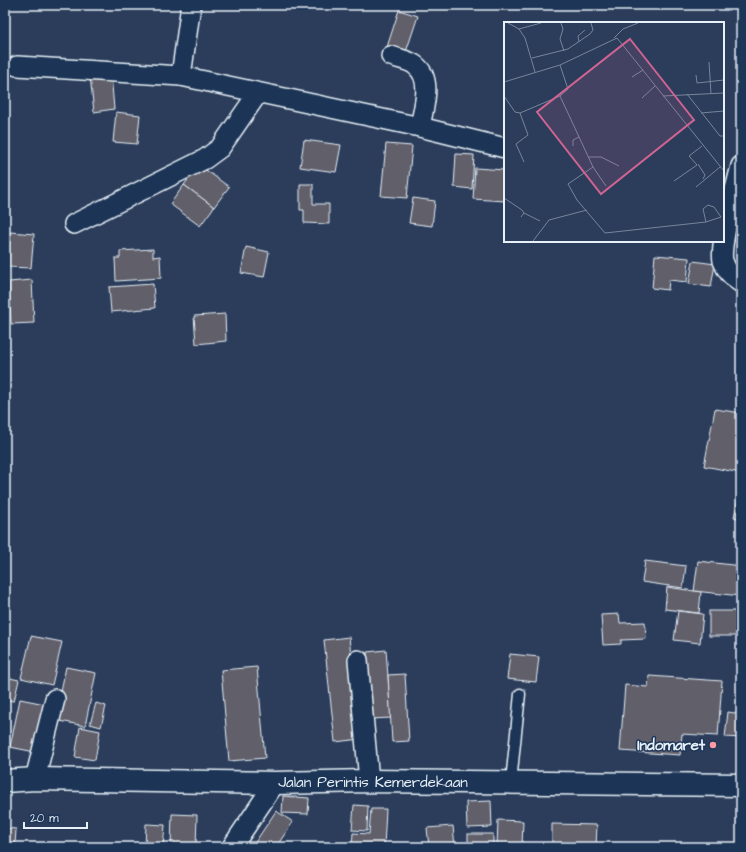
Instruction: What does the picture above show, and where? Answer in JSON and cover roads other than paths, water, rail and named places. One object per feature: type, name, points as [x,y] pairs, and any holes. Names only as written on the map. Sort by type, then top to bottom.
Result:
[{"type":"main road","name":"Jalan Perintis Kemerdekaan","points":[[5,781],[35,780],[275,783],[369,781],[741,785]]},
{"type":"street","points":[[186,77],[191,5]]},
{"type":"street","points":[[391,56],[415,65],[424,78],[426,91],[420,127]]},
{"type":"street","points":[[17,66],[186,77],[420,127],[504,148]]},
{"type":"street","points":[[74,224],[209,157],[220,148],[254,92]]},
{"type":"street","points":[[724,231],[727,200],[741,166]]},
{"type":"street","points":[[723,242],[723,261],[730,273],[741,283]]},
{"type":"street","points":[[358,660],[369,781]]},
{"type":"street","points":[[35,780],[55,699]]},
{"type":"street","points":[[232,847],[275,783]]},
{"type":"lane","points":[[511,782],[520,694]]},
{"type":"place","name":"Indomaret","points":[[713,745]]}]
